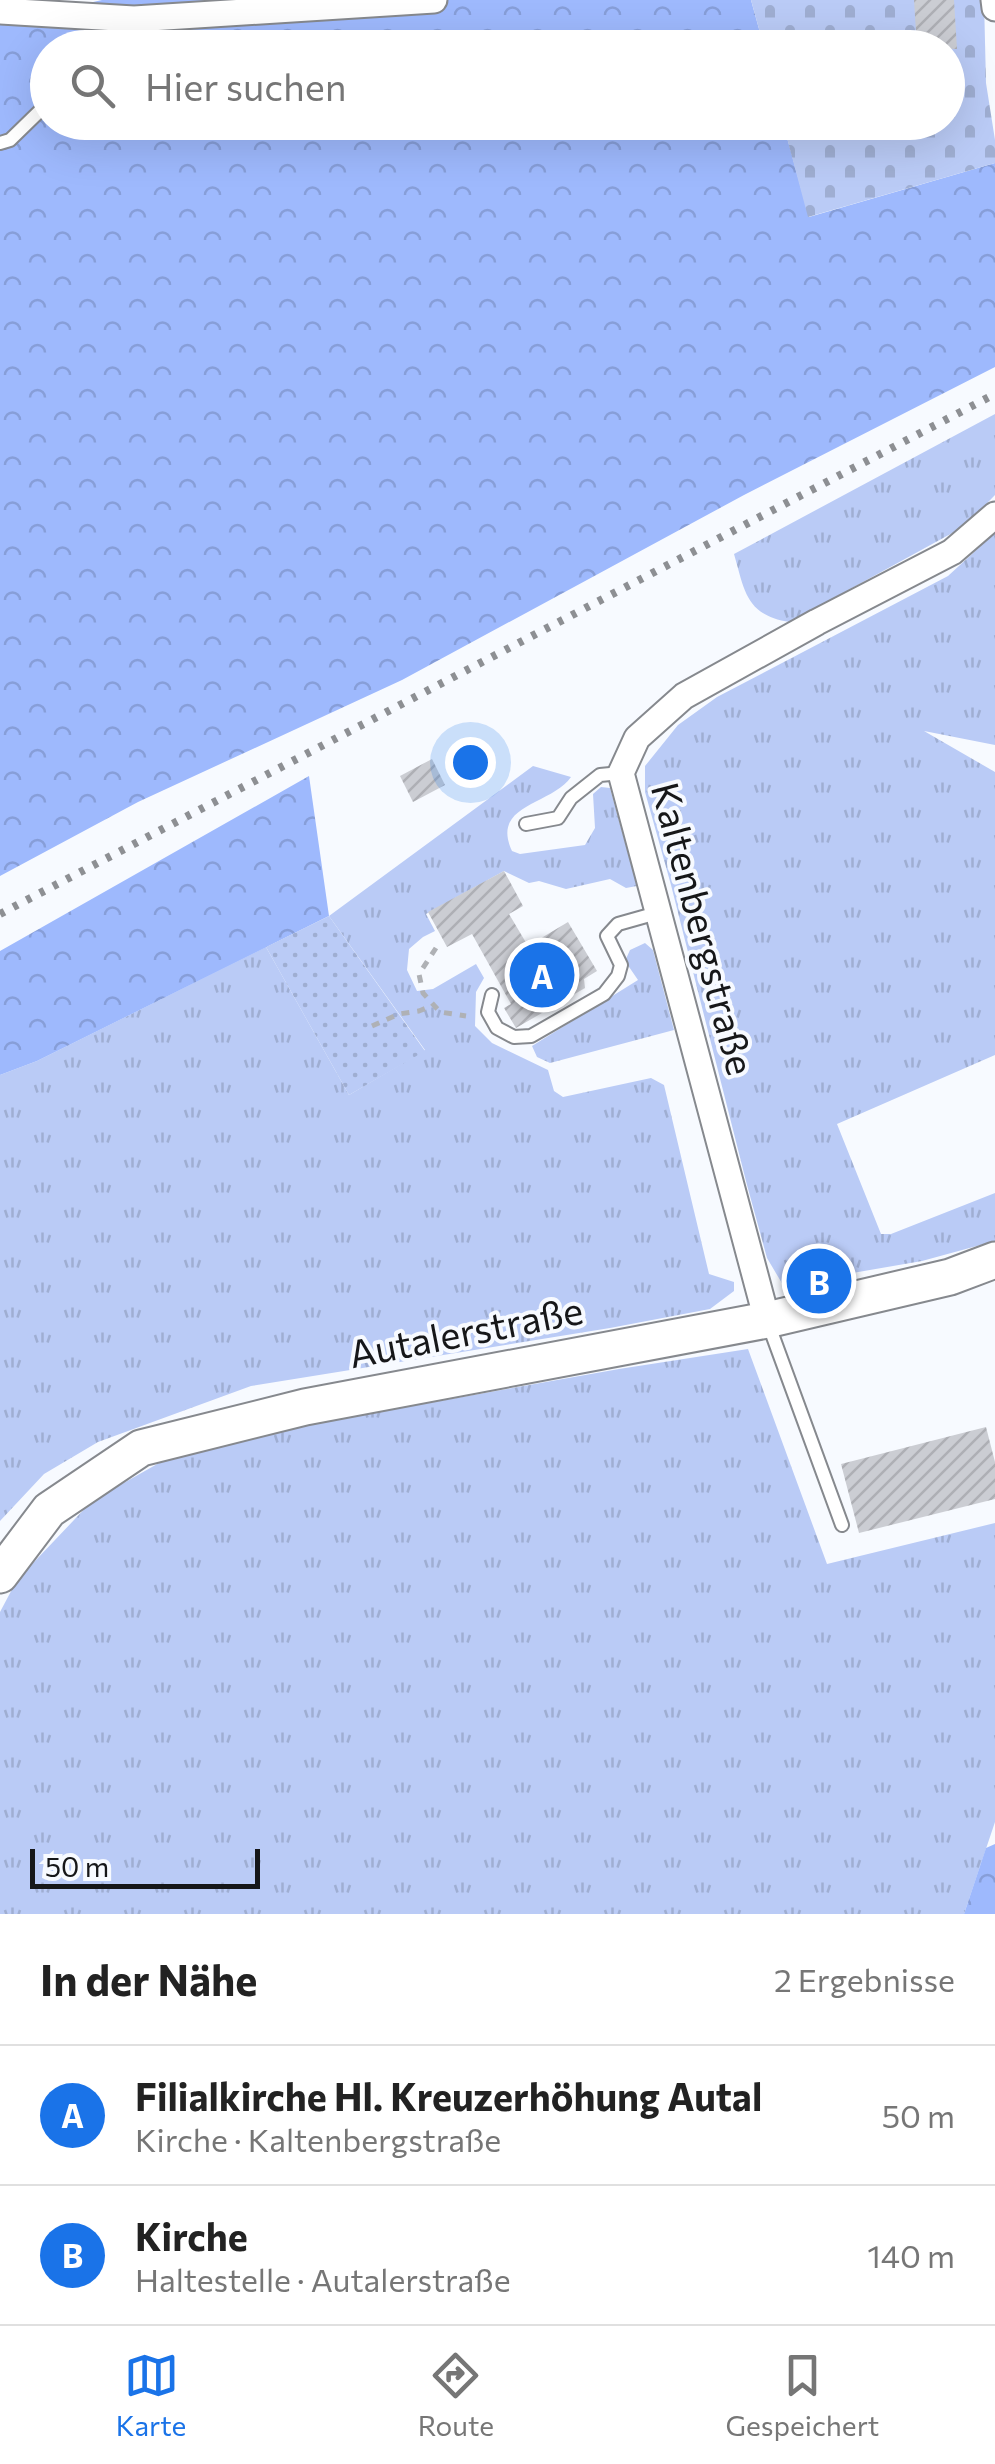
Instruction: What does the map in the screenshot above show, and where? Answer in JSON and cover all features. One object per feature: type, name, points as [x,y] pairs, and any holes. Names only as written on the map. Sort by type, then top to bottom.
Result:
[{"type":"main road","name":"Autalerstraße","points":[[0,1575],[49,1510],[141,1448],[305,1407],[767,1320],[950,1277],[995,1260]]},
{"type":"street","points":[[0,12],[134,19],[434,0]]},
{"type":"street","points":[[994,0],[995,8]]},
{"type":"street","name":"Kaltenbergstraße","points":[[767,1320],[621,773],[637,738],[684,696],[952,552],[995,514]]},
{"type":"lane","points":[[123,30],[134,19]]},
{"type":"lane","points":[[0,143],[10,140],[30,121]]},
{"type":"lane","points":[[526,824],[558,818],[571,798],[600,775],[621,773]]},
{"type":"lane","points":[[492,996],[488,1012],[497,1028],[514,1037],[531,1036],[604,994],[621,965],[607,936],[618,924],[657,913]]},
{"type":"lane","points":[[767,1320],[842,1525]]},
{"type":"path","points":[[436,948],[419,974],[423,993],[440,1012],[474,1017],[488,1012]]},
{"type":"path","points":[[372,1026],[434,1005]]},
{"type":"green space","points":[[102,0],[751,0],[759,30],[30,30],[30,140],[788,140],[809,217],[995,163],[995,367],[744,495],[402,680],[138,802],[0,876],[0,23]]},
{"type":"green space","points":[[751,0],[984,0],[986,83],[995,163],[808,217],[788,140],[965,140],[965,30],[759,30]]},
{"type":"green space","points":[[995,414],[995,495],[965,526],[790,622],[764,614],[750,600],[734,554]]},
{"type":"green space","points":[[995,533],[995,745],[924,731],[995,772],[995,1055],[837,1124],[881,1234],[891,1234],[995,1193],[995,1241],[922,1261],[783,1285],[767,1258],[747,1185],[645,792],[645,766],[678,725],[717,697],[948,576]]},
{"type":"green space","points":[[533,766],[571,777],[516,814],[507,835],[512,851],[520,854],[585,845],[595,828],[593,794],[601,787],[610,788],[637,886],[626,888],[610,879],[566,889],[539,881],[529,883],[504,871],[426,914],[435,931],[409,949],[407,970],[417,991],[433,989],[476,964],[484,978],[476,992],[475,1026],[492,1043],[548,1070],[554,1091],[563,1097],[651,1078],[664,1085],[709,1274],[734,1282],[734,1291],[710,1309],[251,1386],[98,1442],[44,1474],[0,1521],[0,1075],[37,1061],[266,947],[349,1095],[425,1050],[329,916]]},
{"type":"green space","points":[[309,776],[329,916],[37,1061],[0,1075],[0,951]]},
{"type":"green space","points":[[329,916],[425,1051],[349,1095],[266,947]]},
{"type":"green space","points":[[645,943],[653,950],[674,1030],[550,1063],[537,1057],[532,1046],[638,980],[625,961],[630,950]]},
{"type":"green space","points":[[748,1349],[827,1564],[995,1523],[995,1822],[964,1914],[0,1914],[0,1612],[17,1580],[92,1501],[159,1463],[249,1435]]},
{"type":"green space","points":[[995,1844],[995,1914],[964,1914],[986,1848]]},
{"type":"building","points":[[914,0],[954,0],[956,30],[916,30]]},
{"type":"building","points":[[432,759],[445,785],[413,802],[400,776]]},
{"type":"building","points":[[504,871],[523,906],[509,914],[528,946],[568,922],[597,971],[584,979],[585,988],[516,1028],[504,1008],[511,1004],[472,934],[447,947],[428,912]]},
{"type":"building","points":[[986,1427],[995,1462],[995,1499],[859,1533],[841,1464]]},
{"type":"railway","points":[[0,914],[995,394]]},
{"type":"place","name":"Filialkirche Hl. Kreuzerhöhung Autal","points":[[542,975]]},
{"type":"place","name":"Kirche","points":[[819,1281]]}]
